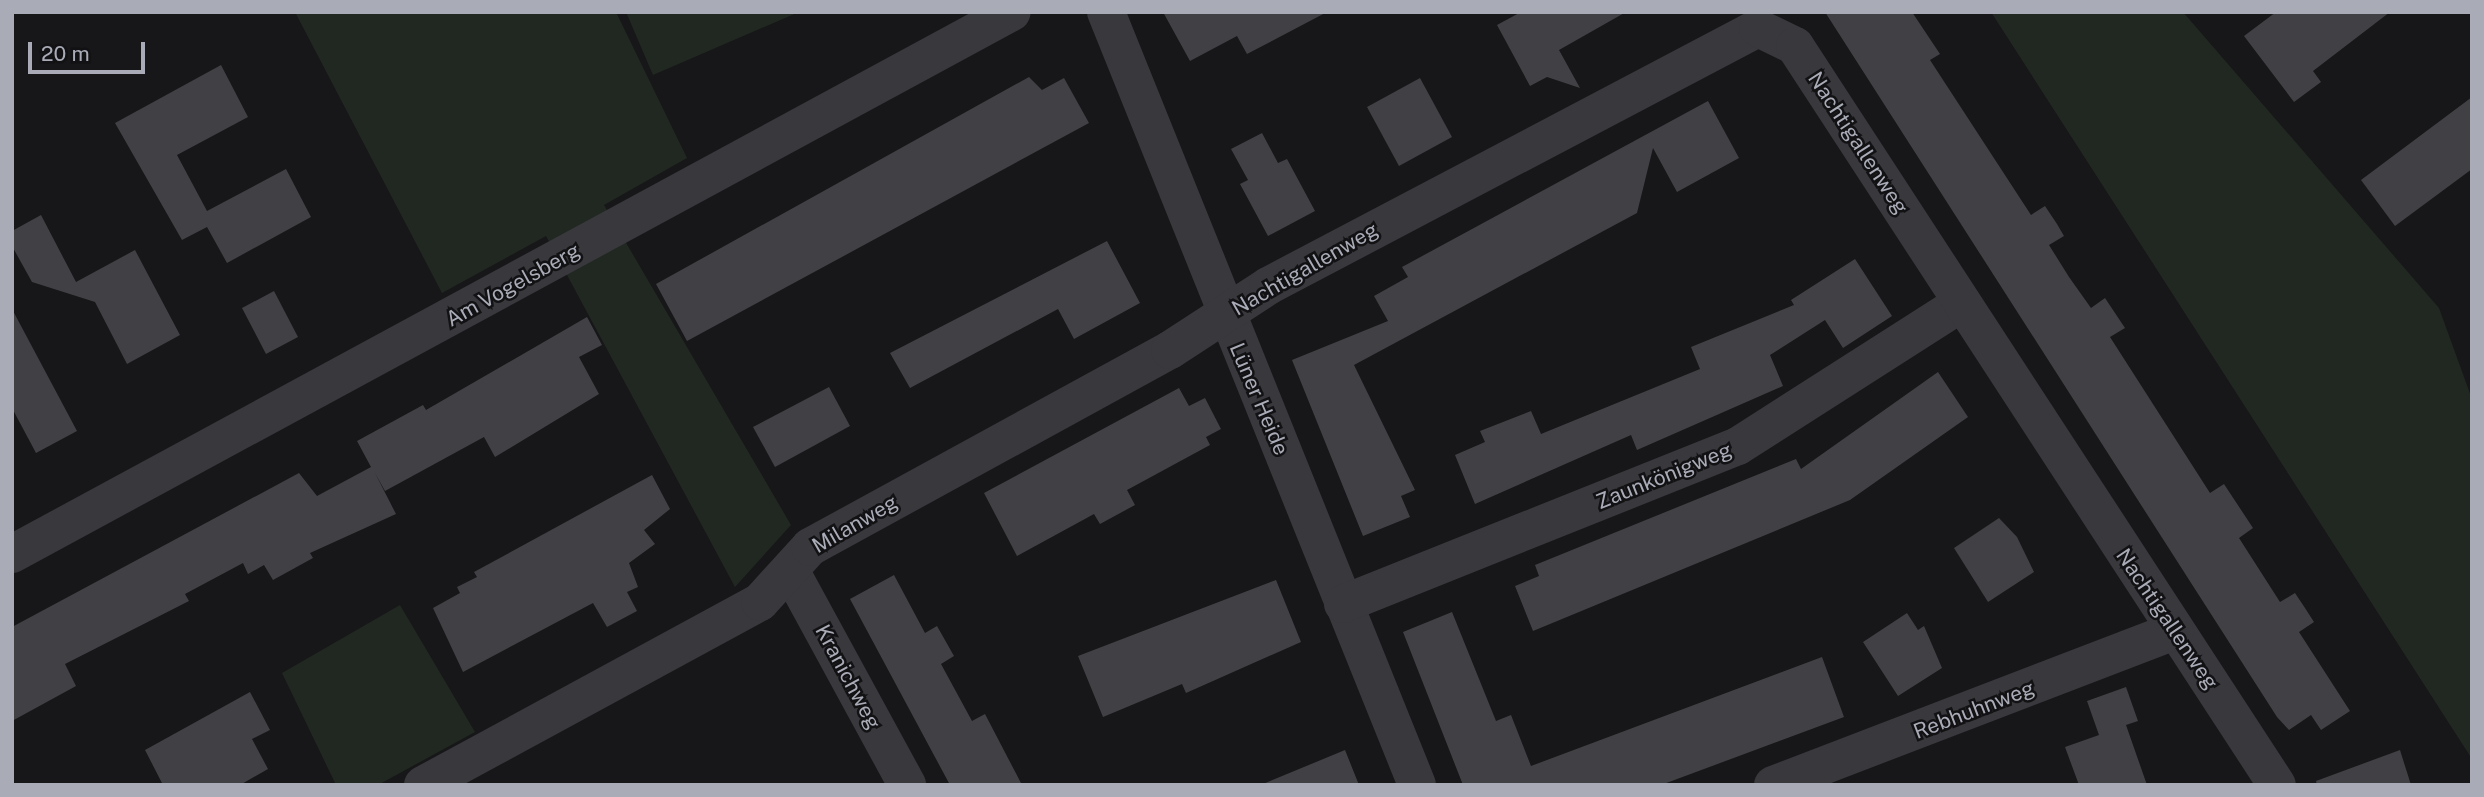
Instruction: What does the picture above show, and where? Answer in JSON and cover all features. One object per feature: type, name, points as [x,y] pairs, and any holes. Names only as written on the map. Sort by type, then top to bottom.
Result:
[{"type":"street","name":"Am Vogelsberg","points":[[12,554],[1012,12]]},
{"type":"street","name":"Lüner Heide","points":[[1106,12],[1223,316],[1417,785]]},
{"type":"street","name":"Nachtigallenweg","points":[[1223,316],[1329,254],[1758,28],[1795,46],[2174,631],[2277,785]]},
{"type":"street","name":"Zaunkönigweg","points":[[1343,604],[1738,446],[1962,303]]},
{"type":"street","name":"Milanweg","points":[[422,785],[760,602],[810,547],[1223,316]]},
{"type":"street","name":"Kranichweg","points":[[790,569],[907,785]]},
{"type":"street","name":"Rebhuhnweg","points":[[1773,785],[2174,631]]},
{"type":"shaded area","points":[[295,12],[616,12],[687,158],[604,205],[791,525],[735,587],[546,236],[442,293]]},
{"type":"shaded area","points":[[626,12],[799,12],[653,75]]},
{"type":"shaded area","points":[[1991,12],[2183,12],[2439,308],[2472,399],[2472,759]]},
{"type":"shaded area","points":[[400,605],[475,732],[378,785],[336,785],[282,673]]},
{"type":"building","points":[[1163,12],[1327,12],[1247,54],[1237,36],[1190,61]]},
{"type":"building","points":[[1521,12],[1626,12],[1559,50],[1580,88],[1547,77],[1530,86],[1497,25]]},
{"type":"building","points":[[1825,12],[1912,12],[1940,54],[1930,60],[2031,215],[2045,206],[2057,224],[2064,236],[2049,245],[2069,277],[2091,308],[2105,298],[2125,328],[2110,337],[2210,493],[2224,484],[2253,528],[2239,538],[2280,602],[2295,593],[2314,622],[2299,632],[2350,711],[2321,730],[2311,715],[2289,730],[2277,717]]},
{"type":"building","points":[[2276,12],[2390,12],[2313,71],[2321,82],[2294,102],[2244,36]]},
{"type":"building","points":[[221,65],[248,117],[177,155],[207,211],[286,169],[311,217],[227,263],[207,227],[182,240],[115,123]]},
{"type":"building","points":[[1029,77],[1042,90],[1064,78],[1089,123],[687,341],[656,284]]},
{"type":"building","points":[[1420,78],[1452,137],[1399,166],[1367,107]]},
{"type":"building","points":[[2472,97],[2472,169],[2395,226],[2361,180]]},
{"type":"building","points":[[1708,101],[1739,158],[1677,192],[1653,148],[1637,213],[1354,365],[1415,490],[1401,496],[1410,517],[1363,536],[1292,360],[1388,321],[1374,296],[1408,277],[1402,267]]},
{"type":"building","points":[[1262,133],[1278,163],[1287,159],[1315,211],[1268,236],[1240,184],[1248,180],[1231,149]]},
{"type":"building","points":[[41,215],[76,282],[135,250],[180,335],[127,364],[95,302],[32,282],[12,246],[12,231]]},
{"type":"building","points":[[1107,241],[1140,303],[1074,339],[1058,309],[910,388],[890,353]]},
{"type":"building","points":[[1855,259],[1892,316],[1843,348],[1825,320],[1770,355],[1783,386],[1637,450],[1631,435],[1475,504],[1455,455],[1485,442],[1480,431],[1531,411],[1541,434],[1700,369],[1691,347],[1794,305],[1791,300]]},
{"type":"building","points":[[274,291],[298,337],[266,354],[242,308]]},
{"type":"building","points":[[12,309],[77,431],[36,453],[12,408]]},
{"type":"building","points":[[587,317],[602,345],[579,357],[599,394],[495,457],[484,437],[385,491],[375,473],[396,514],[310,553],[313,558],[273,580],[264,565],[248,574],[243,563],[185,594],[189,601],[65,664],[76,686],[12,721],[12,627],[299,473],[317,496],[371,467],[357,441],[423,405],[426,410]]},
{"type":"building","points":[[1938,372],[1968,417],[1850,500],[1533,631],[1515,586],[1539,576],[1535,565],[1796,459],[1801,469]]},
{"type":"building","points":[[829,387],[850,426],[775,467],[753,427]]},
{"type":"building","points":[[1179,388],[1189,406],[1205,398],[1221,429],[1206,437],[1210,445],[1127,490],[1135,505],[1100,524],[1094,514],[1017,556],[984,493]]},
{"type":"building","points":[[652,475],[670,509],[644,530],[655,544],[629,563],[638,587],[627,592],[637,611],[607,627],[593,603],[463,672],[433,608],[460,593],[457,587],[477,577],[474,572]]},
{"type":"building","points":[[1999,518],[2017,537],[2034,572],[1988,602],[1954,548]]},
{"type":"building","points":[[894,575],[925,633],[937,626],[954,656],[941,664],[972,721],[985,714],[1022,785],[950,785],[850,599]]},
{"type":"building","points":[[1276,580],[1301,642],[1186,693],[1182,684],[1103,717],[1078,656]]},
{"type":"building","points":[[1452,612],[1496,721],[1511,715],[1531,766],[1822,657],[1844,717],[1661,785],[1463,785],[1403,632]]},
{"type":"building","points":[[1907,613],[1918,630],[1924,626],[1942,668],[1898,696],[1863,642]]},
{"type":"building","points":[[2126,687],[2138,721],[2126,725],[2147,785],[2079,785],[2065,747],[2099,735],[2087,701]]},
{"type":"building","points":[[250,692],[270,730],[252,739],[268,769],[240,785],[163,785],[145,750]]},
{"type":"building","points":[[1345,750],[1359,785],[1263,785],[1263,784]]},
{"type":"building","points":[[2400,750],[2411,785],[2317,785],[2316,781]]}]
